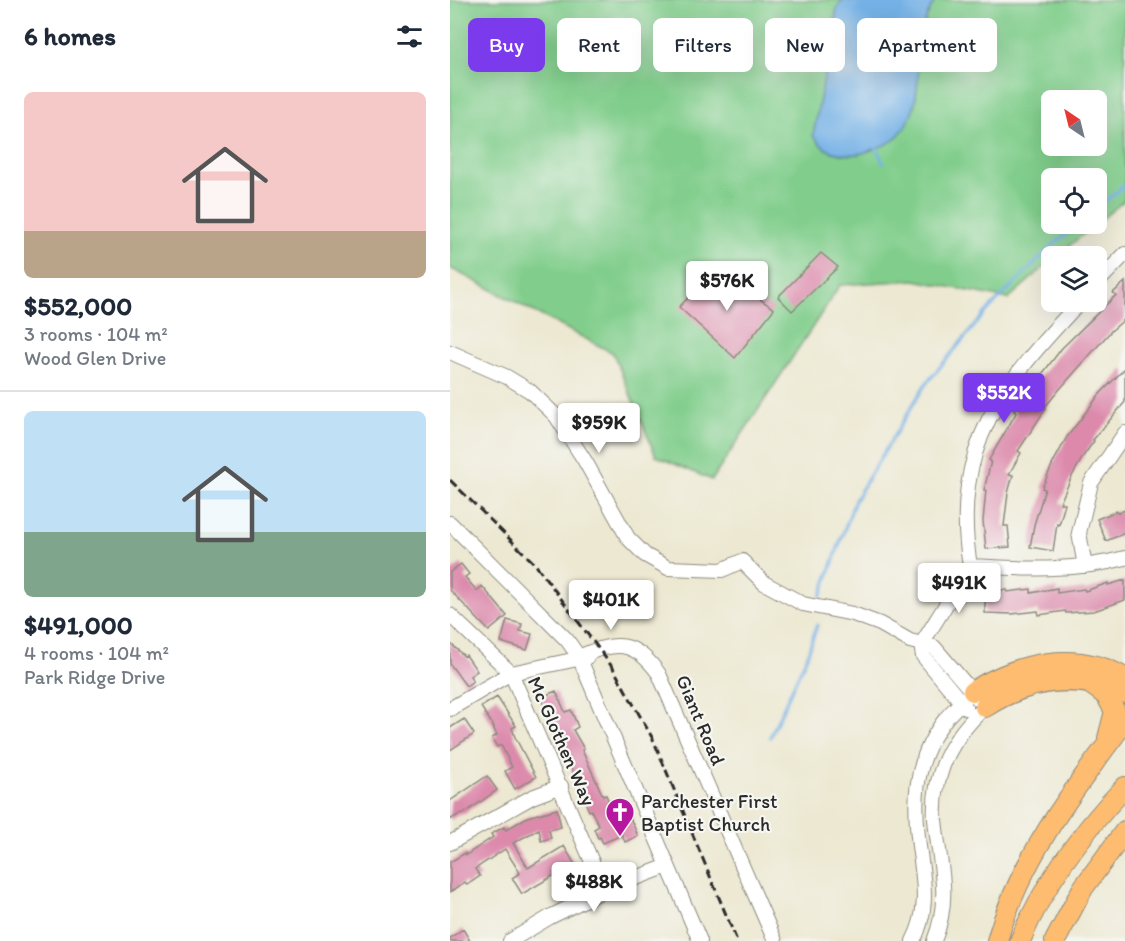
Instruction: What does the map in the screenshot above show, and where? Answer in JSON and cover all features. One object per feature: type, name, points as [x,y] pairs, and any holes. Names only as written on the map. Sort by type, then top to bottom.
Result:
[{"type":"highway","points":[[973,704],[1003,673],[1057,661],[1092,664],[1125,678]]},
{"type":"highway","points":[[973,704],[1022,687],[1056,681],[1104,684],[1125,693]]},
{"type":"highway","points":[[1087,682],[1106,695],[1115,711],[1112,727],[1097,758]]},
{"type":"highway","points":[[998,941],[1004,917],[1026,865],[1071,795],[1125,721]]},
{"type":"highway","points":[[1020,941],[1059,866],[1125,787]]},
{"type":"highway","points":[[1054,941],[1083,888],[1125,831]]},
{"type":"street","points":[[1107,273],[1125,254]]},
{"type":"street","points":[[921,645],[970,566],[965,536],[966,495],[971,462],[983,428],[1004,392],[1037,348],[1071,312]]},
{"type":"street","points":[[450,352],[507,377],[530,391],[556,416],[585,461],[628,538],[645,555],[668,568],[723,570],[742,561],[765,582],[803,604],[872,620],[921,645],[933,647],[973,704]]},
{"type":"street","points":[[1085,566],[1079,533],[1091,483],[1125,433]]},
{"type":"street","points":[[450,523],[567,640],[579,657],[700,941]]},
{"type":"street","points":[[970,566],[1062,568],[1125,558]]},
{"type":"street","points":[[450,615],[511,673]]},
{"type":"street","name":"Giant Road","points":[[450,709],[511,673],[579,657],[599,648],[631,647],[649,660],[660,674],[775,941]]},
{"type":"street","name":"Mc Glothen Way","points":[[511,673],[604,890]]},
{"type":"street","points":[[913,941],[923,914],[925,896],[915,807],[917,784],[925,754],[934,735],[948,716],[973,704]]},
{"type":"street","points":[[934,941],[943,906],[944,883],[935,819],[938,776],[945,757],[973,704]]},
{"type":"street","points":[[450,843],[532,797],[561,786]]},
{"type":"street","points":[[510,941],[550,917],[604,890],[668,866]]},
{"type":"green space","points":[[450,0],[1125,0],[1125,200],[1107,215],[1107,168],[1041,168],[1041,234],[1084,234],[1069,246],[1041,246],[1041,270],[1008,299],[915,280],[840,285],[712,480],[656,456],[613,353],[450,268]]},
{"type":"water","points":[[842,0],[936,0],[926,18],[857,18],[857,72],[919,72],[913,111],[905,127],[889,143],[857,154],[840,154],[830,151],[813,136],[825,72],[845,72],[845,18],[835,18],[837,8]]},
{"type":"building","points":[[821,253],[838,267],[792,311],[778,297]]},
{"type":"building","points":[[717,269],[774,309],[735,358],[679,307]]},
{"type":"building","points":[[1125,282],[1125,319],[1111,331],[1045,407],[1018,451],[1021,453],[1009,474],[1013,475],[1004,526],[1008,526],[1010,547],[986,549],[983,521],[986,490],[984,490],[991,461],[989,460],[1016,413],[1014,411],[1062,348],[1099,312],[1107,312],[1107,304],[1116,295],[1113,293]]},
{"type":"building","points":[[1125,368],[1125,402],[1093,440],[1071,478],[1060,503],[1065,504],[1059,525],[1057,524],[1053,551],[1030,547],[1045,489],[1042,488],[1053,463],[1067,437],[1099,395]]},
{"type":"building","points":[[1125,510],[1125,533],[1106,541],[1097,519]]},
{"type":"building","points":[[461,564],[469,574],[465,577],[477,591],[482,586],[507,616],[489,631],[450,590],[450,572]]},
{"type":"building","points":[[1125,580],[1125,600],[1094,611],[1066,613],[1065,611],[1039,615],[1038,611],[1012,614],[985,613],[985,590],[1007,590],[1007,592],[1031,589],[1031,593],[1057,588],[1057,593],[1084,589],[1085,591]]},
{"type":"building","points":[[507,620],[522,624],[520,631],[532,634],[527,650],[501,642]]},
{"type":"building","points":[[450,643],[464,656],[466,655],[477,671],[470,676],[473,681],[466,686],[450,664]]},
{"type":"building","points":[[556,691],[565,712],[571,710],[578,727],[573,730],[584,749],[582,750],[603,796],[606,795],[615,816],[627,811],[638,836],[625,842],[622,835],[603,843],[600,837],[598,838],[594,829],[599,826],[591,810],[589,811],[568,760],[570,760],[541,697]]},
{"type":"building","points":[[497,697],[516,726],[512,728],[515,737],[536,777],[515,789],[505,771],[512,767],[501,745],[497,747],[492,738],[497,735],[481,707]]},
{"type":"building","points":[[464,719],[474,734],[450,750],[450,728]]},
{"type":"building","points":[[487,776],[497,790],[462,815],[461,813],[450,820],[450,801]]},
{"type":"building","points":[[557,809],[561,827],[549,830],[551,838],[541,841],[539,829],[513,843],[528,868],[564,846],[584,880],[569,889],[558,873],[522,894],[512,878],[520,873],[505,849],[475,869],[480,876],[467,885],[465,882],[450,892],[450,862],[465,853],[466,855],[493,837],[491,834],[504,827],[506,830],[527,817]]},
{"type":"building","points":[[463,929],[470,941],[450,941],[450,938]]},
{"type":"waterway","points":[[875,144],[883,163]]},
{"type":"waterway","points":[[1107,200],[1125,185]]},
{"type":"waterway","points":[[821,596],[855,500],[925,385],[987,311],[1066,234]]},
{"type":"waterway","points":[[770,737],[807,656],[817,625]]},
{"type":"railway","points":[[450,480],[535,564],[613,668],[653,739],[737,941]]},
{"type":"place","name":"Parchester First Baptist Church","points":[[620,838]]}]
